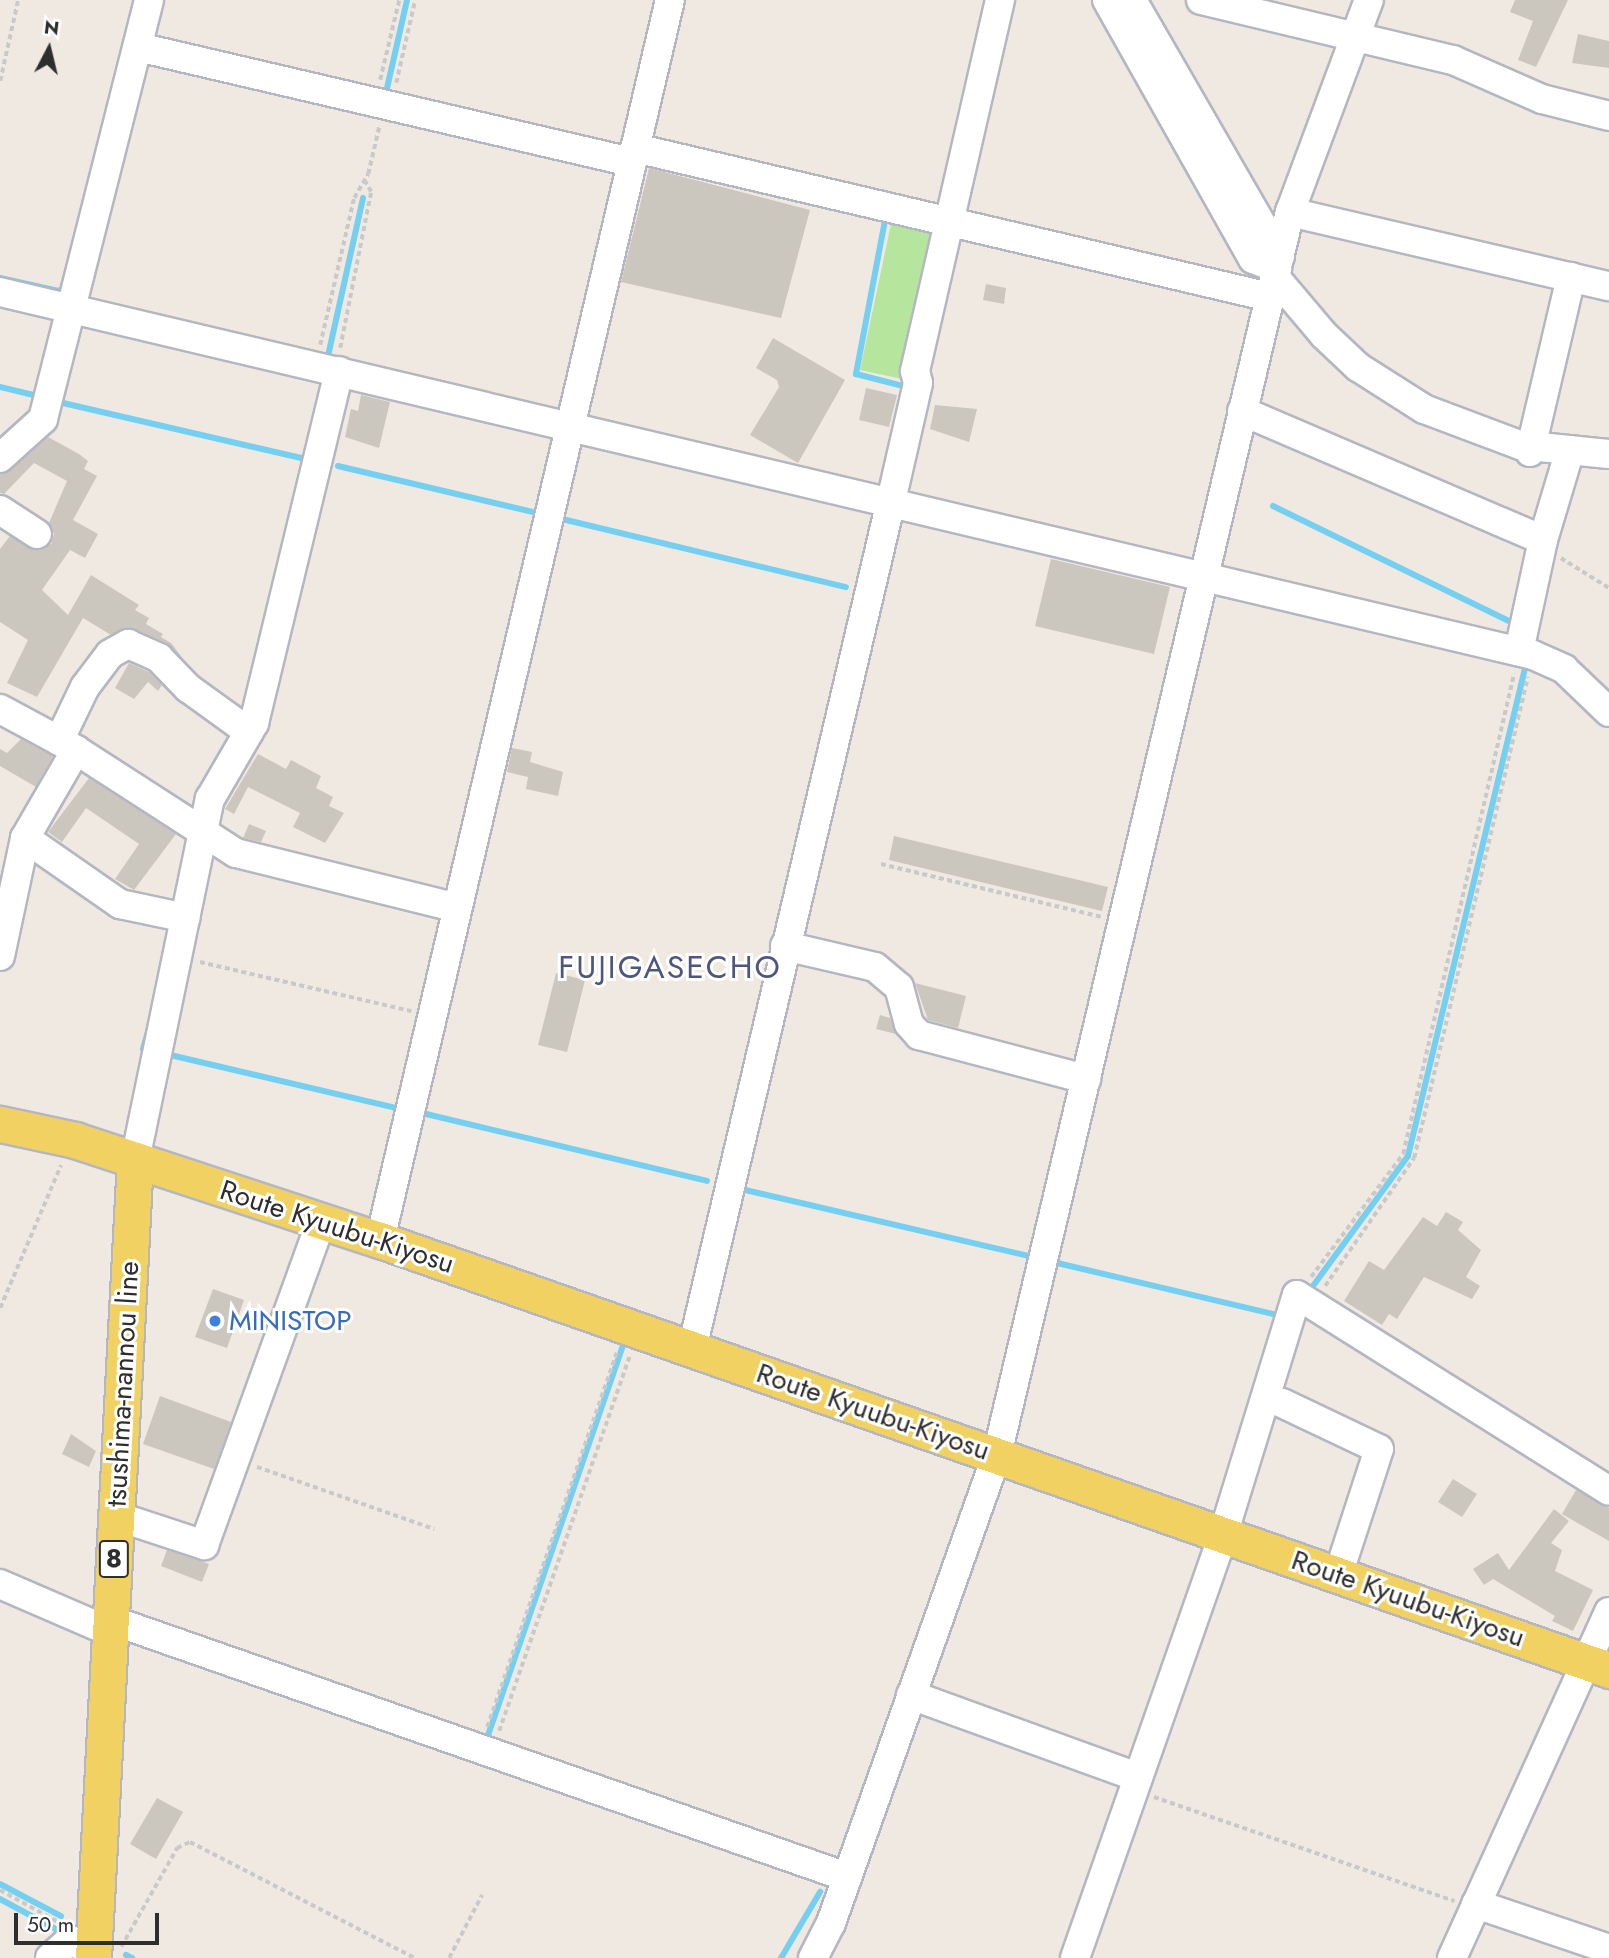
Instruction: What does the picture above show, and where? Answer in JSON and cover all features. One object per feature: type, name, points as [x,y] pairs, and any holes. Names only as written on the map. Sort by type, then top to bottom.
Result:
[{"type":"main road","points":[[0,1124],[75,1140],[135,1160]]},
{"type":"main road","name":"Route Kyuubu-Kiyosu","points":[[135,1160],[380,1240],[1597,1666]]},
{"type":"main road","name":"tsushima-nannou line","points":[[94,1949],[135,1160]]},
{"type":"street","points":[[0,458],[43,419],[73,309],[149,0]]},
{"type":"street","points":[[380,1240],[455,907],[670,0]]},
{"type":"street","points":[[692,1349],[891,501],[1000,0]]},
{"type":"street","points":[[1107,0],[1253,259],[1276,275]]},
{"type":"street","points":[[1132,0],[1276,275],[1324,335],[1358,367],[1424,409],[1531,449],[1609,454]]},
{"type":"street","points":[[1200,0],[1453,60],[1542,99],[1609,116]]},
{"type":"street","points":[[816,1957],[998,1455],[1290,212],[1370,0]]},
{"type":"street","points":[[138,47],[383,104],[950,222],[1276,275]]},
{"type":"street","points":[[1290,212],[1609,286]]},
{"type":"street","points":[[1531,449],[1571,277]]},
{"type":"street","points":[[0,292],[1526,653],[1564,669],[1609,712]]},
{"type":"street","points":[[135,1160],[210,799],[249,732],[330,369]]},
{"type":"street","points":[[1242,411],[1542,543]]},
{"type":"street","points":[[1526,653],[1542,543],[1570,450]]},
{"type":"street","points":[[0,510],[37,534]]},
{"type":"street","points":[[1,948],[25,838],[67,745],[85,687],[110,654],[128,644],[159,657],[188,688],[249,732]]},
{"type":"street","points":[[0,709],[67,745],[236,853],[455,907]]},
{"type":"street","points":[[25,838],[120,904],[186,918]]},
{"type":"street","points":[[785,946],[875,967],[899,987],[909,1024],[919,1035],[1086,1079]]},
{"type":"street","points":[[116,1516],[204,1545],[321,1221]]},
{"type":"street","points":[[1075,1958],[1143,1786],[1231,1537],[1282,1403],[1305,1300]]},
{"type":"street","points":[[1305,1300],[1609,1491]]},
{"type":"street","points":[[1231,1537],[1305,1300]]},
{"type":"street","points":[[1282,1403],[1379,1449],[1338,1575]]},
{"type":"street","points":[[0,1584],[111,1629],[490,1757],[844,1884]]},
{"type":"street","points":[[1452,1958],[1475,1906],[1597,1666],[1609,1612]]},
{"type":"street","points":[[911,1695],[1143,1786]]},
{"type":"street","points":[[1475,1906],[1609,1949]]},
{"type":"street","points":[[50,1958],[70,1940],[94,1949]]},
{"type":"path","points":[[0,81],[18,0]]},
{"type":"path","points":[[383,104],[399,0]]},
{"type":"path","points":[[330,369],[354,198],[364,180],[383,104],[415,0]]},
{"type":"path","points":[[330,369],[371,192],[364,180]]},
{"type":"path","points":[[1542,543],[1609,588]]},
{"type":"path","points":[[1305,1300],[1414,1158],[1526,653]]},
{"type":"path","points":[[1305,1300],[1404,1154],[1526,653]]},
{"type":"path","points":[[881,864],[1122,922]]},
{"type":"path","points":[[178,957],[431,1016]]},
{"type":"path","points":[[0,1308],[62,1163]]},
{"type":"path","points":[[490,1757],[632,1328]]},
{"type":"path","points":[[490,1757],[632,1328]]},
{"type":"path","points":[[234,1460],[434,1529]]},
{"type":"path","points":[[1143,1786],[1475,1906]]},
{"type":"path","points":[[0,1891],[94,1949],[119,1951],[177,1848],[190,1842],[415,1958]]},
{"type":"path","points":[[449,1958],[482,1895]]},
{"type":"green space","points":[[893,215],[935,225],[907,380],[860,370]]},
{"type":"building","points":[[1515,0],[1568,0],[1536,67],[1518,60],[1533,21],[1510,12]]},
{"type":"building","points":[[1578,34],[1609,41],[1609,68],[1572,63]]},
{"type":"building","points":[[649,168],[810,210],[781,318],[621,282]]},
{"type":"building","points":[[986,284],[1006,288],[1004,304],[983,300]]},
{"type":"building","points":[[773,338],[845,380],[798,463],[750,435],[779,387],[777,380],[756,368]]},
{"type":"building","points":[[866,388],[897,395],[889,427],[859,420]]},
{"type":"building","points":[[361,395],[390,402],[379,448],[345,437],[351,409],[358,411]]},
{"type":"building","points":[[935,405],[977,409],[969,442],[930,429]]},
{"type":"building","points":[[48,437],[88,461],[84,469],[97,476],[73,520],[98,534],[85,558],[70,550],[42,590],[68,615],[91,575],[139,605],[135,610],[149,618],[146,624],[163,634],[161,637],[171,643],[184,660],[166,643],[135,629],[111,635],[83,618],[37,697],[7,683],[28,640],[0,622],[0,549],[10,536],[35,550],[51,544],[54,534],[49,523],[67,481],[34,463],[4,494],[0,493],[0,474],[11,470]]},
{"type":"building","points":[[1051,559],[1170,587],[1154,654],[1035,626]]},
{"type":"building","points":[[129,663],[149,672],[162,685],[158,691],[148,682],[134,699],[115,688]]},
{"type":"building","points":[[21,739],[53,756],[36,787],[0,766],[0,749],[7,753]]},
{"type":"building","points":[[512,748],[532,752],[530,762],[563,772],[558,796],[526,789],[528,777],[507,772]]},
{"type":"building","points":[[258,754],[286,769],[291,760],[321,776],[316,788],[333,797],[329,806],[344,813],[325,843],[293,827],[300,813],[248,787],[234,814],[225,809]]},
{"type":"building","points":[[89,778],[176,834],[134,890],[115,879],[139,844],[86,808],[62,842],[48,832]]},
{"type":"building","points":[[249,824],[266,831],[261,842],[243,838]]},
{"type":"building","points":[[894,836],[1108,887],[1102,911],[889,860]]},
{"type":"building","points":[[556,973],[585,980],[567,1052],[538,1045]]},
{"type":"building","points":[[915,983],[966,996],[958,1028],[928,1020]]},
{"type":"building","points":[[880,1015],[890,1018],[896,1034],[876,1029]]},
{"type":"building","points":[[1446,1212],[1463,1222],[1458,1230],[1481,1250],[1466,1277],[1480,1286],[1472,1299],[1424,1277],[1397,1319],[1389,1314],[1382,1325],[1344,1301],[1369,1261],[1384,1270],[1423,1217],[1437,1226]]},
{"type":"building","points":[[213,1289],[244,1300],[227,1348],[195,1337]]},
{"type":"building","points":[[160,1396],[231,1422],[214,1469],[143,1444]]},
{"type":"building","points":[[71,1434],[96,1451],[89,1467],[62,1454]]},
{"type":"building","points":[[1453,1479],[1477,1494],[1462,1517],[1438,1502]]},
{"type":"building","points":[[1576,1490],[1609,1508],[1609,1541],[1562,1514]]},
{"type":"building","points":[[1554,1509],[1569,1521],[1551,1543],[1562,1550],[1555,1571],[1593,1590],[1573,1631],[1552,1621],[1555,1616],[1493,1579],[1484,1585],[1473,1569],[1498,1553],[1509,1570]]},
{"type":"building","points":[[167,1550],[209,1564],[202,1582],[161,1566]]},
{"type":"building","points":[[157,1798],[183,1812],[156,1859],[130,1844]]},
{"type":"waterway","points":[[385,97],[407,0]]},
{"type":"waterway","points":[[328,356],[363,198]]},
{"type":"waterway","points":[[886,215],[856,374],[907,387]]},
{"type":"waterway","points":[[0,278],[59,291],[68,285]]},
{"type":"waterway","points":[[0,387],[42,397]]},
{"type":"waterway","points":[[63,403],[306,459]]},
{"type":"waterway","points":[[338,466],[537,513]]},
{"type":"waterway","points":[[1273,506],[1513,623]]},
{"type":"waterway","points":[[562,519],[846,587]]},
{"type":"waterway","points":[[1310,1290],[1408,1156],[1526,664]]},
{"type":"waterway","points":[[143,1049],[147,1035]]},
{"type":"waterway","points":[[166,1054],[397,1108]]},
{"type":"waterway","points":[[422,1113],[707,1181]]},
{"type":"waterway","points":[[741,1189],[1028,1256]]},
{"type":"waterway","points":[[1053,1262],[1281,1316]]},
{"type":"waterway","points":[[486,1741],[623,1346]]},
{"type":"waterway","points":[[0,1884],[61,1916]]},
{"type":"waterway","points":[[781,1958],[820,1892]]},
{"type":"waterway","points":[[0,1899],[65,1934]]},
{"type":"waterway","points":[[126,1955],[132,1958]]},
{"type":"place","name":"MINISTOP","points":[[215,1321]]},
{"type":"district","name":"FUJIGASECHO","points":[[670,967]]}]
